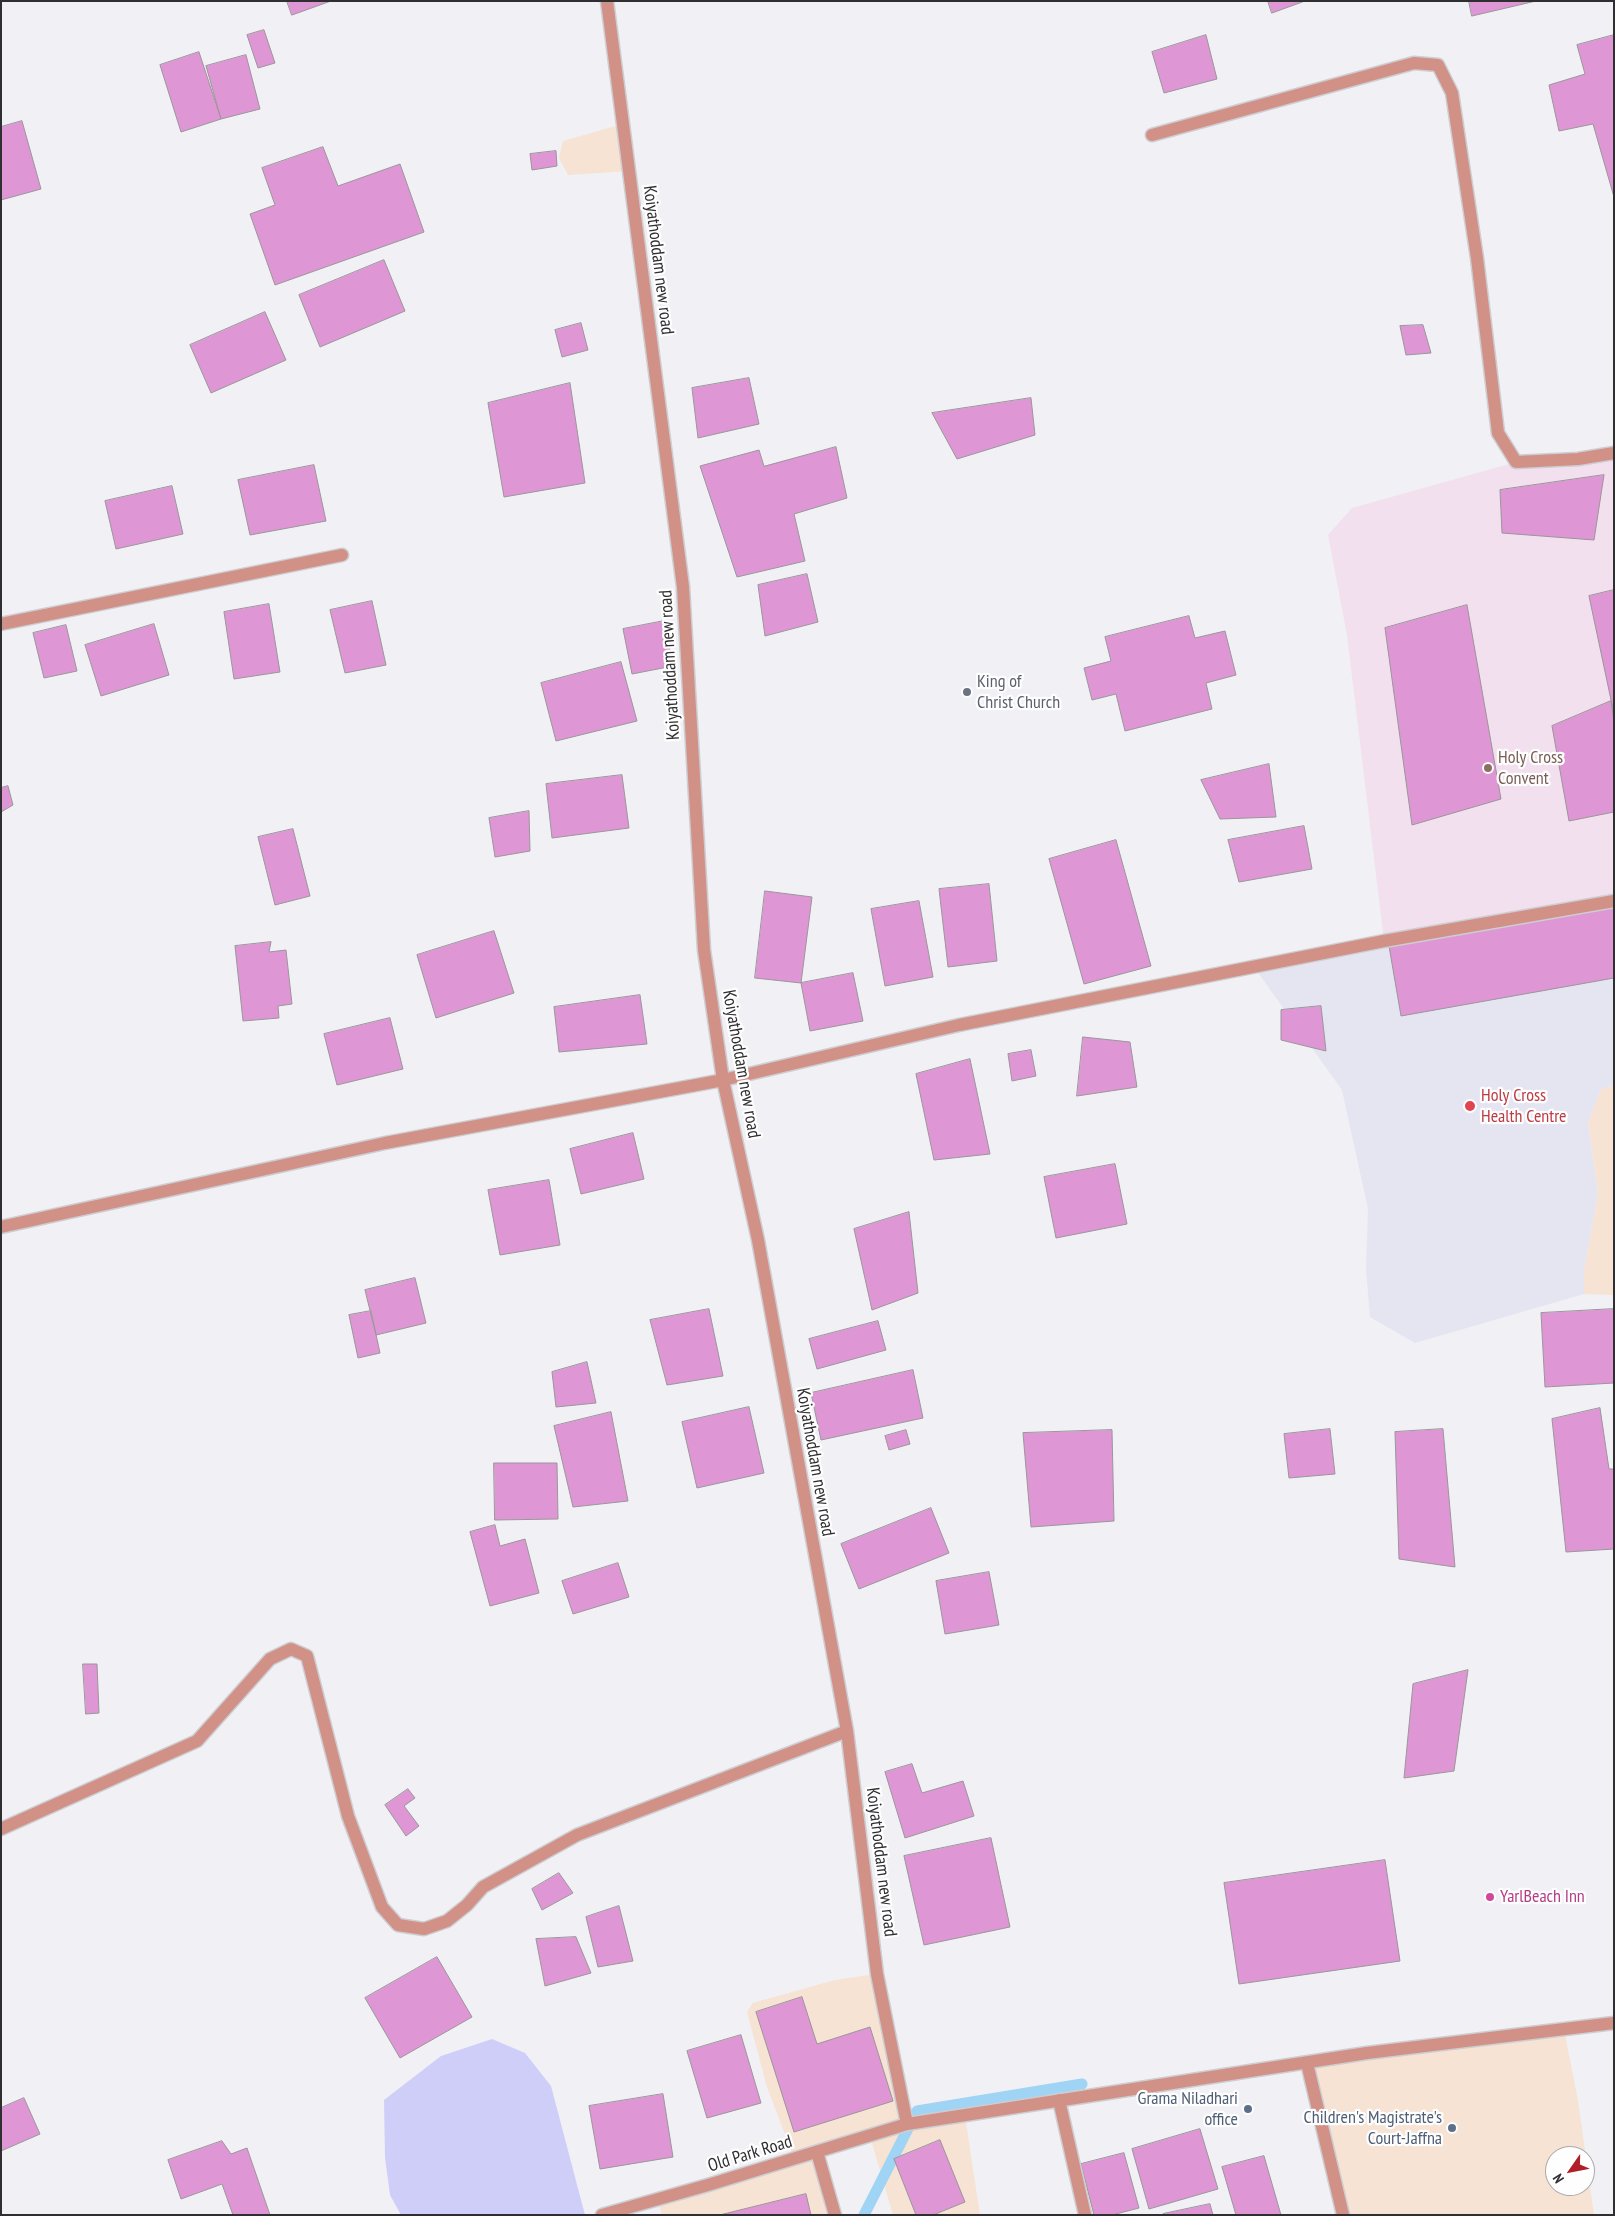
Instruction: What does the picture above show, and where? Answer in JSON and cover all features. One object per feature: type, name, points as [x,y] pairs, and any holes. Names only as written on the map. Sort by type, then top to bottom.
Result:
[{"type":"street","name":"Koiyathoddam new road","points":[[607,1],[683,587],[704,950],[723,1080],[758,1240],[847,1731],[877,1974],[908,2124]]},
{"type":"street","points":[[1152,134],[1414,63],[1438,65],[1452,93],[1477,258],[1498,433],[1516,462],[1578,459],[1614,453]]},
{"type":"street","points":[[2,622],[342,555]]},
{"type":"street","points":[[1,1227],[385,1143],[723,1080],[959,1024],[1384,941],[1614,901]]},
{"type":"street","points":[[1,1829],[197,1741],[270,1659],[291,1650],[307,1656],[348,1816],[382,1907],[398,1925],[424,1929],[447,1921],[467,1905],[483,1887],[577,1835],[847,1731]]},
{"type":"street","name":"Old Park Road","points":[[602,2215],[908,2124],[1307,2063],[1614,2023]]},
{"type":"street","points":[[1307,2063],[1343,2215]]},
{"type":"street","points":[[1059,2100],[1085,2215]]},
{"type":"street","points":[[817,2152],[835,2215]]},
{"type":"shaded area","points":[[623,124],[629,171],[568,175],[559,158],[563,141]]},
{"type":"shaded area","name":"Holy Cross Convent","points":[[1614,453],[1614,901],[1384,941],[1347,635],[1328,535],[1352,508],[1516,462]]},
{"type":"shaded area","name":"Holy Cross Health Centre","points":[[1614,901],[1614,1085],[1601,1089],[1588,1123],[1598,1193],[1584,1270],[1584,1294],[1415,1343],[1370,1317],[1366,1268],[1368,1209],[1342,1090],[1254,967]]},
{"type":"shaded area","points":[[1614,1085],[1614,1295],[1584,1294],[1584,1270],[1598,1193],[1588,1123],[1601,1089]]},
{"type":"shaded area","points":[[877,1974],[907,2123],[965,2116],[980,2215],[893,2215],[870,2136],[817,2152],[835,2215],[662,2215],[657,2199],[794,2158],[767,2087],[747,2012],[753,2003],[835,1980]]},
{"type":"shaded area","name":"Children's Magistrate's Court-Jaffna","points":[[1564,2029],[1584,2146],[1545,2146],[1545,2196],[1591,2196],[1594,2215],[1343,2215],[1307,2063]]},
{"type":"shaded area","points":[[492,2039],[525,2053],[551,2086],[585,2215],[401,2215],[390,2195],[385,2158],[384,2100],[441,2056]]},
{"type":"building","points":[[287,1],[331,1],[292,15]]},
{"type":"building","points":[[1268,1],[1305,1],[1272,13]]},
{"type":"building","points":[[1469,1],[1536,1],[1472,16]]},
{"type":"building","points":[[264,30],[275,63],[258,68],[247,35]]},
{"type":"building","points":[[1206,35],[1217,79],[1164,93],[1152,52]]},
{"type":"building","points":[[1614,35],[1614,197],[1593,124],[1559,131],[1549,85],[1585,74],[1577,45]]},
{"type":"building","points":[[199,52],[221,119],[181,132],[160,65]]},
{"type":"building","points":[[246,55],[260,109],[221,119],[206,66]]},
{"type":"building","points":[[22,121],[41,189],[1,200],[1,127]]},
{"type":"building","points":[[323,147],[338,186],[400,164],[424,232],[275,285],[250,214],[275,205],[262,168]]},
{"type":"building","points":[[556,151],[557,166],[532,170],[530,154]]},
{"type":"building","points":[[384,260],[405,311],[320,347],[299,295]]},
{"type":"building","points":[[265,312],[286,360],[211,393],[190,345]]},
{"type":"building","points":[[581,323],[588,350],[562,357],[555,330]]},
{"type":"building","points":[[1423,325],[1431,353],[1406,355],[1400,326]]},
{"type":"building","points":[[749,378],[759,424],[698,438],[692,388]]},
{"type":"building","points":[[570,383],[585,483],[504,497],[488,403]]},
{"type":"building","points":[[1031,398],[1035,435],[957,459],[932,413]]},
{"type":"building","points":[[836,447],[847,498],[794,514],[805,561],[737,577],[700,466],[759,450],[764,466]]},
{"type":"building","points":[[314,465],[326,521],[250,535],[238,480]]},
{"type":"building","points":[[1604,475],[1594,540],[1502,533],[1500,490]]},
{"type":"building","points":[[172,486],[183,534],[116,549],[105,501]]},
{"type":"building","points":[[807,574],[818,622],[765,636],[758,585]]},
{"type":"building","points":[[1614,590],[1614,714],[1589,596]]},
{"type":"building","points":[[372,601],[386,665],[345,673],[330,610]]},
{"type":"building","points":[[269,604],[280,672],[234,679],[224,612]]},
{"type":"building","points":[[1467,605],[1501,799],[1412,825],[1385,628]]},
{"type":"building","points":[[1189,616],[1195,638],[1225,631],[1236,675],[1206,683],[1212,709],[1125,731],[1116,694],[1092,700],[1084,668],[1111,661],[1105,637]]},
{"type":"building","points":[[664,621],[673,666],[632,674],[623,629]]},
{"type":"building","points":[[154,624],[169,675],[101,696],[85,645]]},
{"type":"building","points":[[66,625],[77,671],[44,678],[33,633]]},
{"type":"building","points":[[621,662],[637,721],[556,741],[541,683]]},
{"type":"building","points":[[1611,701],[1614,721],[1614,812],[1569,821],[1552,726]]},
{"type":"building","points":[[1269,764],[1276,817],[1220,819],[1201,780]]},
{"type":"building","points":[[622,775],[629,828],[552,838],[546,784]]},
{"type":"building","points":[[8,786],[13,805],[1,812],[1,788]]},
{"type":"building","points":[[529,811],[530,851],[495,857],[489,818]]},
{"type":"building","points":[[1304,826],[1312,869],[1239,882],[1228,840]]},
{"type":"building","points":[[293,829],[310,896],[275,905],[258,837]]},
{"type":"building","points":[[1116,840],[1151,966],[1084,984],[1049,859]]},
{"type":"building","points":[[989,884],[997,961],[948,967],[939,889]]},
{"type":"building","points":[[765,891],[812,897],[801,983],[755,978]]},
{"type":"building","points":[[919,901],[933,977],[885,986],[871,909]]},
{"type":"building","points":[[1614,905],[1614,978],[1401,1016],[1389,946]]},
{"type":"building","points":[[494,931],[514,993],[436,1018],[417,955]]},
{"type":"building","points":[[271,942],[269,952],[286,950],[292,1004],[278,1006],[279,1018],[243,1021],[235,946]]},
{"type":"building","points":[[853,973],[863,1021],[810,1031],[801,983]]},
{"type":"building","points":[[640,995],[647,1044],[559,1052],[554,1007]]},
{"type":"building","points":[[1321,1006],[1326,1051],[1281,1040],[1281,1010]]},
{"type":"building","points":[[390,1018],[403,1069],[337,1085],[324,1034]]},
{"type":"building","points":[[1083,1037],[1130,1042],[1137,1087],[1077,1096]]},
{"type":"building","points":[[1031,1050],[1036,1076],[1012,1081],[1008,1054]]},
{"type":"building","points":[[970,1059],[990,1154],[934,1160],[916,1074]]},
{"type":"building","points":[[633,1133],[644,1179],[581,1194],[570,1149]]},
{"type":"building","points":[[1115,1164],[1127,1224],[1056,1238],[1044,1177]]},
{"type":"building","points":[[549,1180],[560,1245],[500,1255],[488,1190]]},
{"type":"building","points":[[909,1212],[918,1293],[872,1310],[854,1229]]},
{"type":"building","points":[[415,1278],[426,1323],[376,1335],[365,1290]]},
{"type":"building","points":[[709,1309],[723,1376],[667,1385],[650,1320]]},
{"type":"building","points":[[1614,1309],[1614,1383],[1545,1387],[1541,1313]]},
{"type":"building","points":[[371,1311],[380,1353],[358,1358],[349,1315]]},
{"type":"building","points":[[878,1321],[886,1350],[817,1369],[809,1339]]},
{"type":"building","points":[[587,1362],[596,1403],[556,1407],[552,1372]]},
{"type":"building","points":[[913,1370],[923,1418],[821,1440],[811,1393]]},
{"type":"building","points":[[749,1407],[764,1473],[697,1488],[682,1422]]},
{"type":"building","points":[[1600,1408],[1609,1469],[1614,1469],[1614,1549],[1566,1552],[1552,1419]]},
{"type":"building","points":[[611,1412],[628,1501],[573,1507],[554,1426]]},
{"type":"building","points":[[1330,1429],[1335,1474],[1289,1478],[1284,1434]]},
{"type":"building","points":[[1443,1429],[1455,1567],[1399,1559],[1395,1432]]},
{"type":"building","points":[[906,1430],[910,1444],[889,1450],[885,1436]]},
{"type":"building","points":[[1112,1430],[1114,1521],[1031,1527],[1023,1433]]},
{"type":"building","points":[[494,1463],[557,1463],[558,1519],[495,1520]]},
{"type":"building","points":[[931,1508],[949,1553],[859,1589],[841,1544]]},
{"type":"building","points":[[495,1525],[500,1546],[525,1539],[539,1593],[490,1606],[470,1532]]},
{"type":"building","points":[[618,1563],[629,1597],[573,1614],[562,1581]]},
{"type":"building","points":[[989,1572],[999,1625],[945,1634],[936,1581]]},
{"type":"building","points":[[83,1664],[97,1664],[99,1713],[86,1714]]},
{"type":"building","points":[[1468,1670],[1454,1771],[1404,1778],[1413,1684]]},
{"type":"building","points":[[912,1764],[922,1793],[963,1781],[974,1816],[905,1838],[885,1772]]},
{"type":"building","points":[[408,1789],[415,1798],[404,1806],[419,1826],[406,1836],[385,1805]]},
{"type":"building","points":[[991,1838],[1010,1927],[924,1945],[904,1856]]},
{"type":"building","points":[[1385,1860],[1400,1961],[1239,1984],[1224,1883]]},
{"type":"building","points":[[559,1873],[573,1893],[542,1910],[532,1889]]},
{"type":"building","points":[[619,1906],[633,1961],[598,1967],[586,1917]]},
{"type":"building","points":[[576,1937],[591,1973],[545,1986],[536,1939]]},
{"type":"building","points":[[437,1957],[472,2017],[400,2058],[365,1998]]},
{"type":"building","points":[[802,1997],[817,2044],[870,2027],[893,2101],[794,2132],[756,2012]]},
{"type":"building","points":[[741,2035],[761,2103],[707,2118],[687,2051]]},
{"type":"building","points":[[663,2094],[673,2157],[600,2169],[589,2106]]},
{"type":"building","points":[[24,2098],[40,2134],[1,2151],[1,2108]]},
{"type":"building","points":[[1200,2129],[1218,2189],[1149,2209],[1132,2149]]},
{"type":"building","points":[[940,2140],[965,2202],[933,2215],[916,2215],[894,2159]]},
{"type":"building","points":[[222,2141],[231,2154],[247,2148],[270,2215],[233,2215],[222,2184],[181,2199],[168,2160]]},
{"type":"building","points":[[1124,2153],[1139,2208],[1112,2215],[1094,2215],[1081,2164]]},
{"type":"building","points":[[1264,2156],[1281,2215],[1236,2215],[1222,2167]]},
{"type":"building","points":[[806,2194],[811,2215],[720,2215]]},
{"type":"building","points":[[1210,2204],[1213,2215],[1163,2215],[1163,2214]]},
{"type":"waterway","points":[[864,2215],[917,2111],[1082,2084]]},
{"type":"place","name":"King of Christ Church","points":[[967,692]]},
{"type":"place","name":"Holy Cross Convent","points":[[1488,768]]},
{"type":"place","name":"Holy Cross Health Centre","points":[[1470,1106]]},
{"type":"place","name":"YarlBeach Inn","points":[[1490,1897]]},
{"type":"place","name":"Grama Niladhari office","points":[[1248,2109]]},
{"type":"place","name":"Children's Magistrate's Court-Jaffna","points":[[1452,2128]]}]
